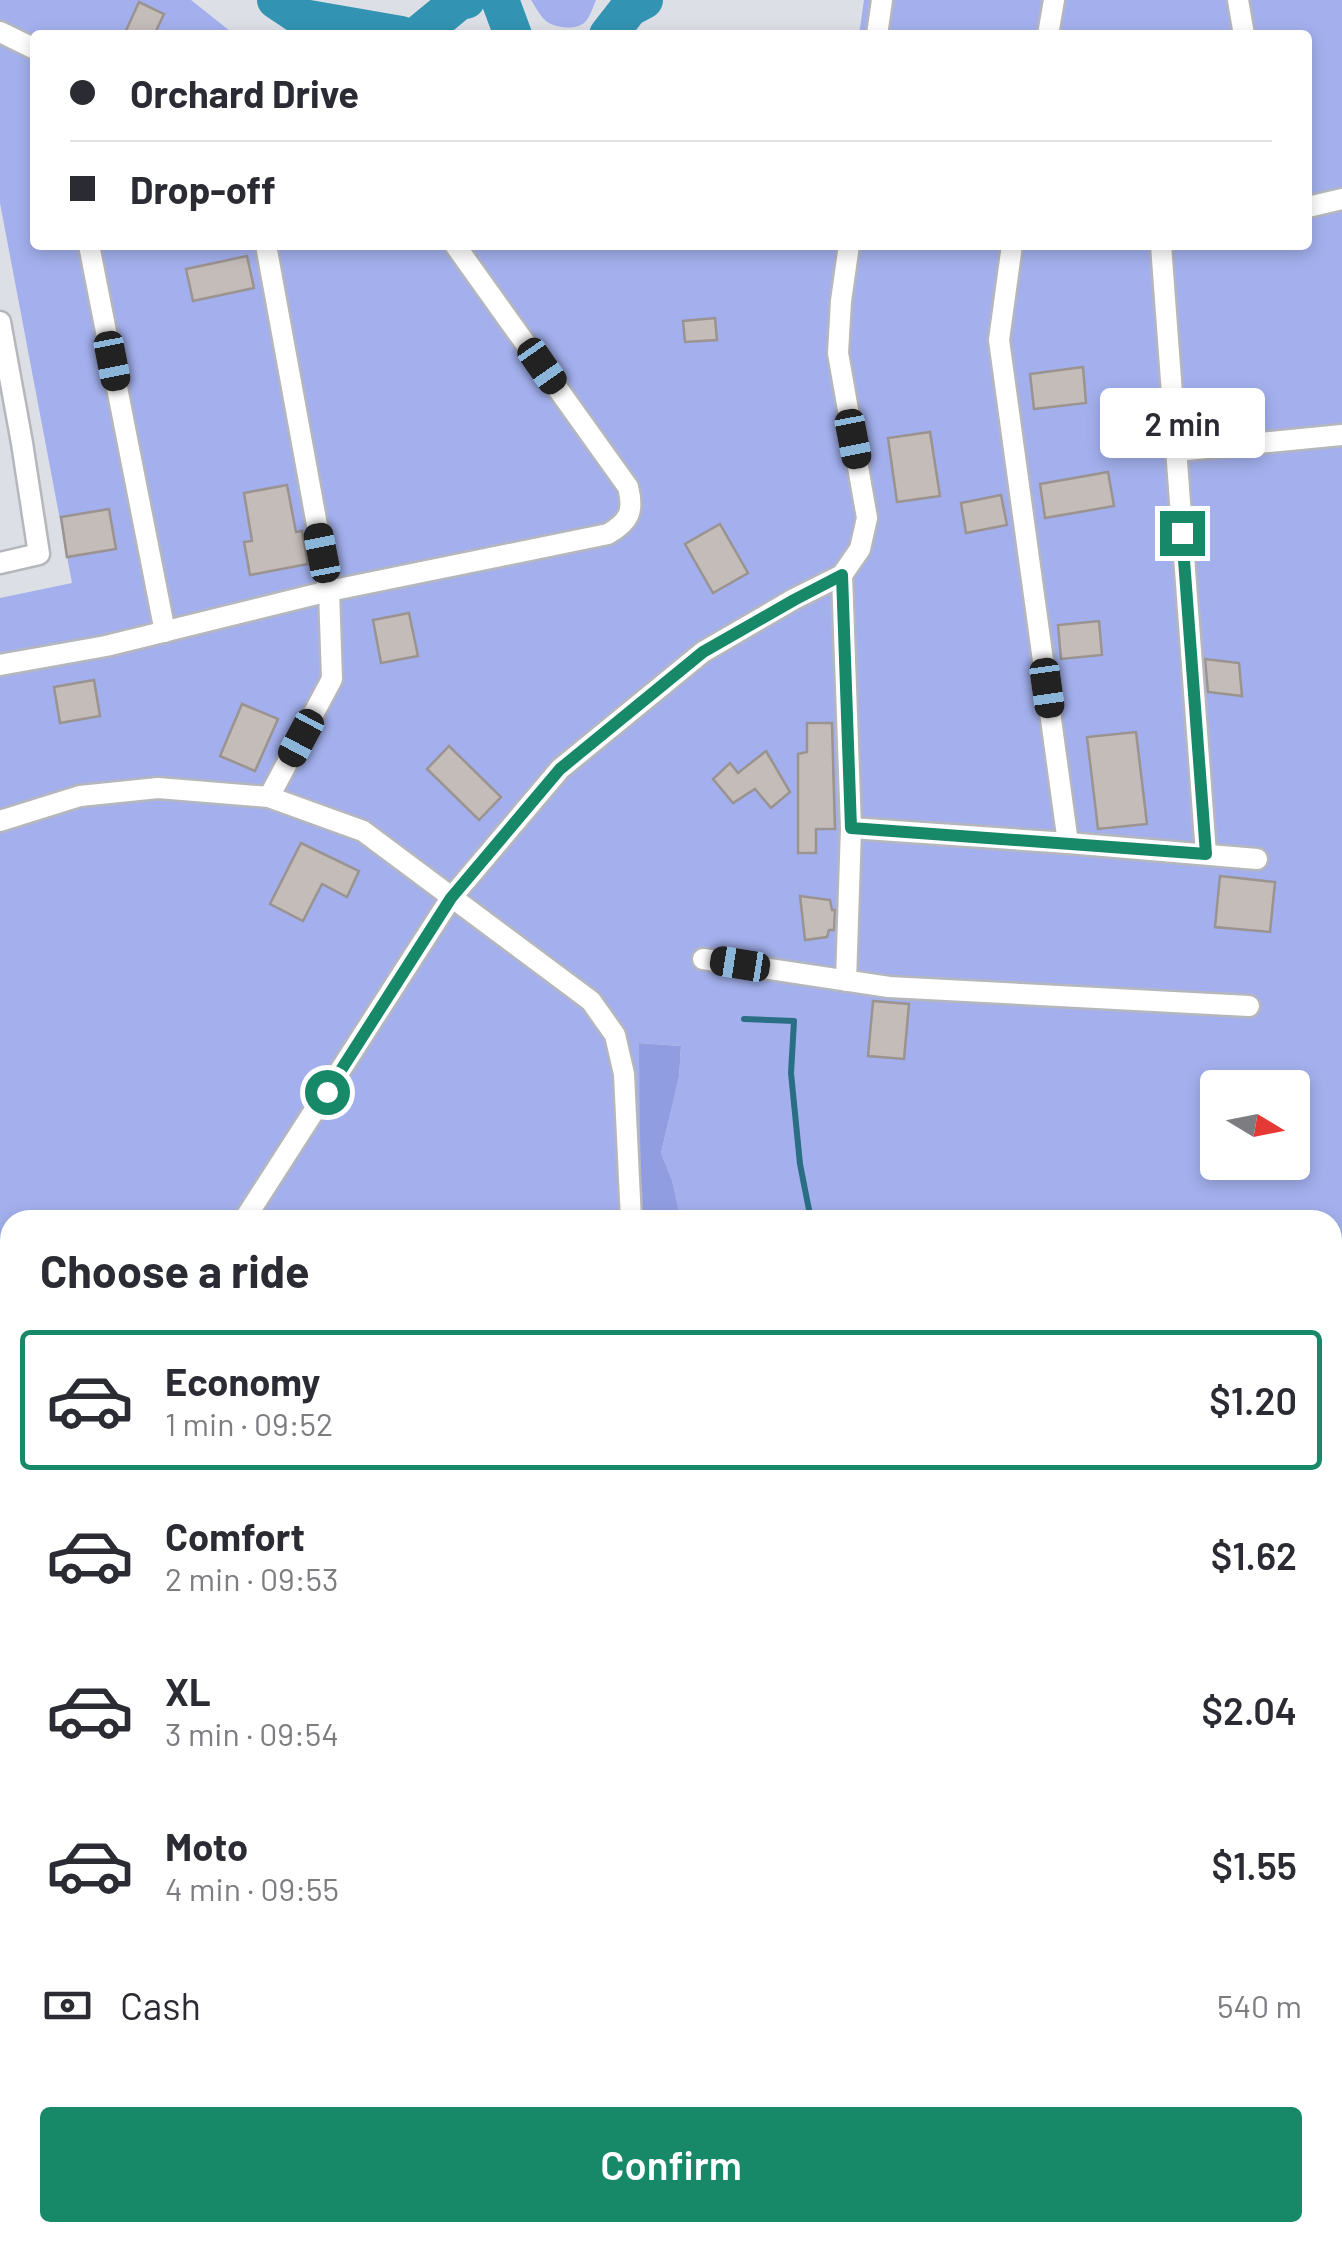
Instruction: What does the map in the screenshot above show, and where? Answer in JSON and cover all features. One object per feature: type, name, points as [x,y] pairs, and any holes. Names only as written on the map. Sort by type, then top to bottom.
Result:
[{"type":"street","points":[[878,30],[882,0]]},
{"type":"street","points":[[1049,30],[1054,0]]},
{"type":"street","points":[[1238,0],[1243,30]]},
{"type":"street","points":[[0,32],[30,47]]},
{"type":"street","points":[[1312,207],[1342,199]]},
{"type":"street","points":[[90,250],[164,632]]},
{"type":"street","points":[[267,250],[330,591],[332,679],[269,796]]},
{"type":"street","points":[[0,665],[608,534],[621,526],[630,515],[628,487],[460,250]]},
{"type":"street","points":[[250,1210],[451,898],[560,769],[703,652],[842,575],[860,549],[866,518],[838,353],[848,250]]},
{"type":"street","points":[[1011,250],[1000,340],[1068,843]]},
{"type":"street","points":[[1161,250],[1206,854]]},
{"type":"street","points":[[0,322],[39,554],[0,563]]},
{"type":"street","points":[[1176,451],[1342,435]]},
{"type":"street","points":[[0,447],[22,442]]},
{"type":"street","points":[[842,575],[851,828],[846,982]]},
{"type":"street","points":[[0,821],[80,796],[158,788],[269,796],[363,831],[591,1001],[615,1034],[624,1074],[630,1210]]},
{"type":"street","points":[[851,828],[1257,860]]},
{"type":"street","points":[[703,958],[889,987],[1249,1006]]},
{"type":"shaded area","points":[[0,0],[191,0],[229,30],[30,30],[30,250],[1312,250],[1312,30],[860,30],[864,0],[1342,0],[1342,1210],[679,1210],[661,1153],[679,1077],[681,1046],[640,1043],[641,1210],[0,1210],[0,598],[72,583],[0,203]]},
{"type":"shaded area","points":[[531,0],[596,0],[585,22],[566,28],[546,21]]},
{"type":"shaded area","points":[[639,1043],[681,1046],[679,1077],[661,1153],[679,1210],[641,1210]]},
{"type":"building","points":[[139,2],[164,14],[156,30],[126,30]]},
{"type":"building","points":[[247,256],[254,288],[193,301],[186,269]]},
{"type":"building","points":[[715,318],[717,340],[685,342],[683,321]]},
{"type":"building","points":[[1083,367],[1086,403],[1034,409],[1030,374]]},
{"type":"building","points":[[930,432],[940,496],[897,502],[888,438]]},
{"type":"building","points":[[1108,472],[1114,506],[1045,518],[1040,484]]},
{"type":"building","points":[[287,485],[296,532],[302,531],[308,564],[250,575],[244,542],[252,541],[244,493]]},
{"type":"building","points":[[1001,495],[1007,525],[966,533],[961,503]]},
{"type":"building","points":[[109,509],[116,549],[67,557],[61,517]]},
{"type":"building","points":[[720,524],[748,573],[713,593],[685,544]]},
{"type":"building","points":[[409,613],[418,656],[381,663],[373,620]]},
{"type":"building","points":[[1099,621],[1102,655],[1061,659],[1058,625]]},
{"type":"building","points":[[1205,659],[1239,663],[1242,696],[1208,692]]},
{"type":"building","points":[[94,680],[100,716],[60,723],[54,687]]},
{"type":"building","points":[[242,704],[278,719],[255,771],[220,756]]},
{"type":"building","points":[[807,723],[832,723],[835,829],[816,829],[816,853],[798,853],[798,754],[807,752]]},
{"type":"building","points":[[1136,732],[1147,824],[1098,829],[1087,737]]},
{"type":"building","points":[[449,746],[501,797],[479,820],[427,769]]},
{"type":"building","points":[[766,751],[790,792],[771,808],[755,789],[733,803],[713,779],[730,763],[738,773]]},
{"type":"building","points":[[301,843],[359,871],[347,897],[322,884],[303,921],[270,904]]},
{"type":"building","points":[[1220,876],[1275,882],[1270,932],[1215,927]]},
{"type":"building","points":[[800,896],[830,900],[835,910],[834,930],[829,930],[827,937],[805,940]]},
{"type":"building","points":[[873,1001],[909,1004],[904,1059],[868,1056]]},
{"type":"waterway","points":[[276,0],[303,18],[372,30]]},
{"type":"waterway","points":[[424,30],[459,1],[466,0]]},
{"type":"waterway","points":[[500,0],[511,30]]},
{"type":"waterway","points":[[612,30],[629,8],[644,0]]},
{"type":"waterway","points":[[744,1019],[794,1021],[791,1073],[809,1210]]},
{"type":"route","points":[[327,1092],[451,898],[560,769],[703,652],[842,575],[851,828],[1206,854],[1182,533]]}]
